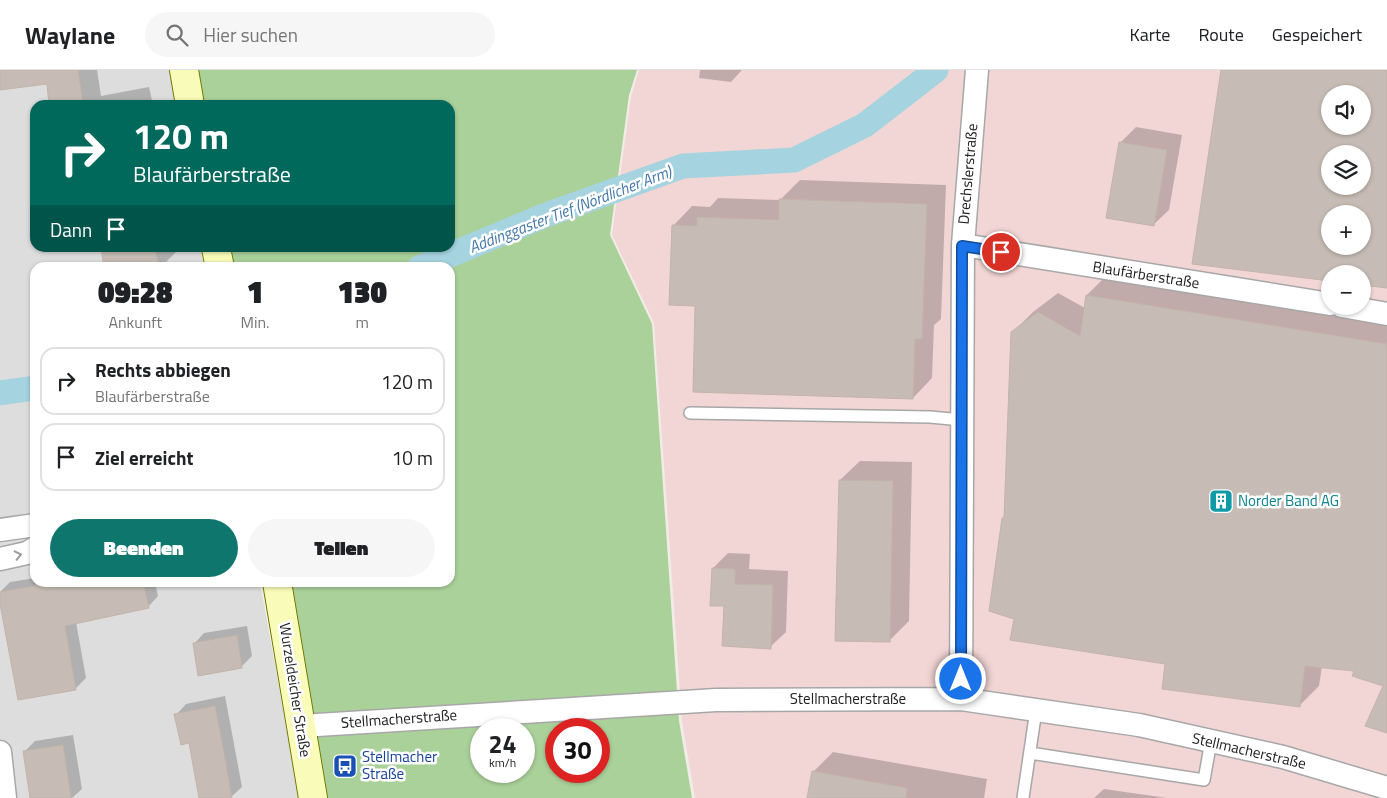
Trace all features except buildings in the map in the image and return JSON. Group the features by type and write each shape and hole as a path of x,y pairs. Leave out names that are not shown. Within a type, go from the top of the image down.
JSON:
{"main road":[{"path":"184,70 189,100"},
{"name":"Wurzeldeicher Straße","path":"278,587 313,798"}],"street":[{"name":"Drechslerstraße","path":"960,699 962,246 977,70"},
{"name":"Blaufärberstraße","path":"962,246 1321,303"},
{"path":"1371,311 1387,314"},
{"path":"0,530 30,526"},
{"path":"0,559 30,551"},
{"name":"Stellmacherstraße","path":"301,726 716,700 960,699 1139,726 1211,741 1283,757 1387,788"},
{"path":"0,752 5,798"}],"lane":[{"path":"690,413 930,417 962,420"},
{"path":"1023,798 1036,710"},
{"path":"1030,753 1204,780 1211,741"}],"shaded area":[{"path":"0,70 169,70 174,100 30,100 30,252 201,252 203,262 30,262 30,587 261,587 299,798 0,798"},
{"path":"639,70 1387,70 1387,798 695,798 682,721 654,323 612,235 631,97"}],"green space":[{"path":"196,70 637,70 629,95 610,235 652,324 679,721 692,798 328,798 292,587 455,587 455,262 228,262 227,252 455,252 455,100 201,100"}],"waterway":[{"name":"Addinggaster Tief (Nördlicher Arm)","path":"433,262 546,215 683,166 794,160 865,125 936,70"},
{"name":"Addinggaster Tief (Nördlicher Arm)","path":"0,393 30,389"}],"place":[{"name":"Norder Band AG","path":"1221,501"},
{"name":"Stellmacher Straße","path":"345,766"}],"route":[{"path":"961,679 962,246 1001,252"}]}
